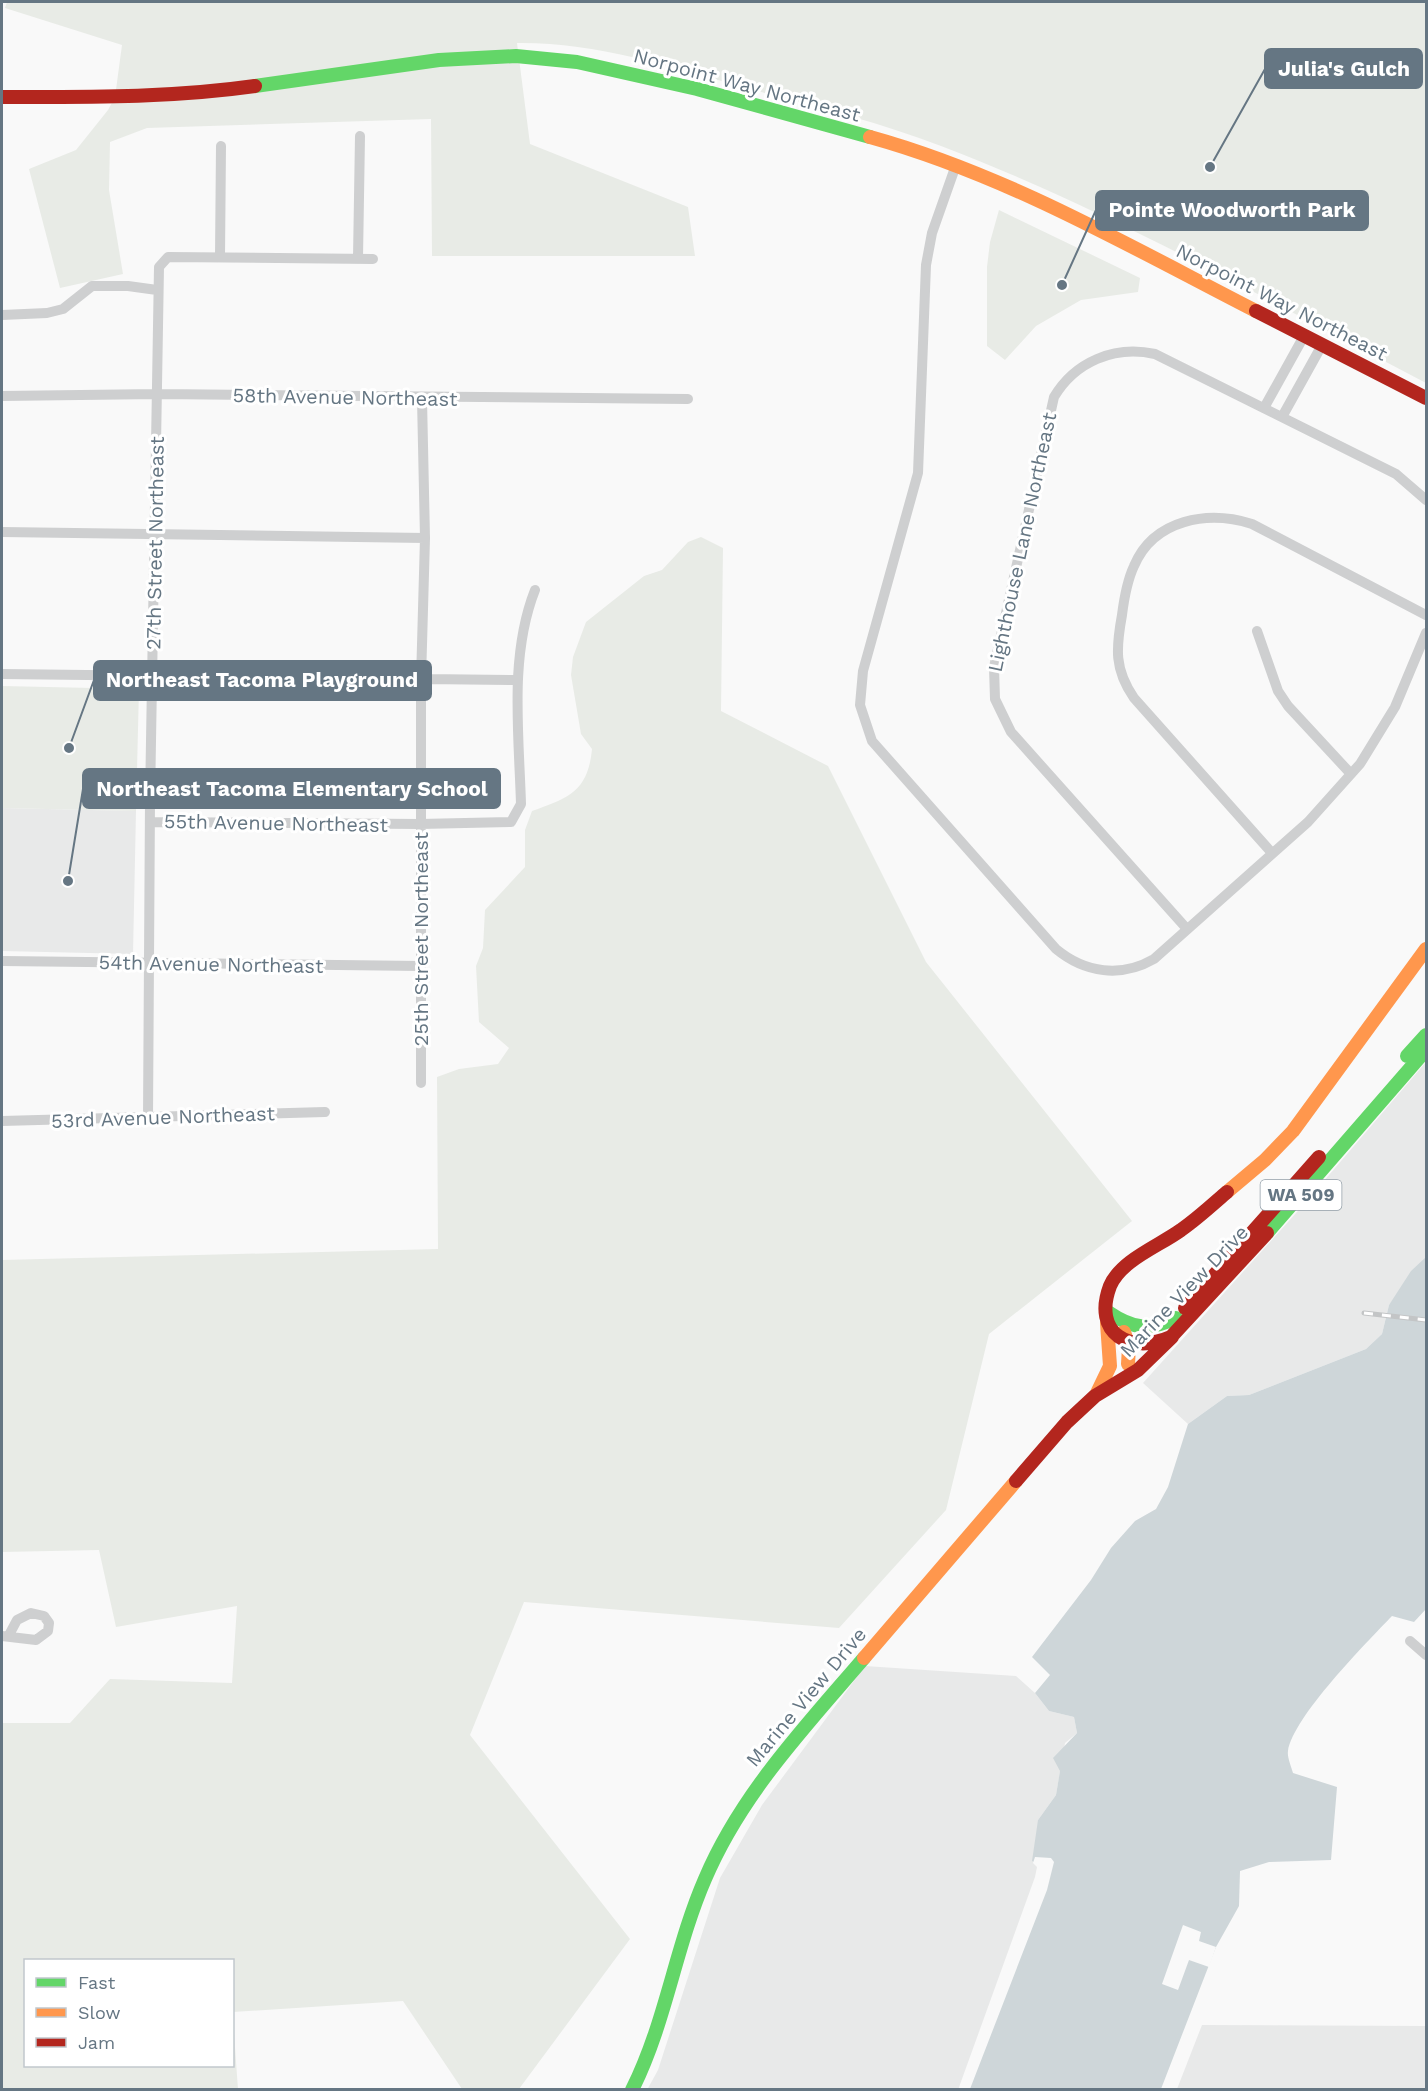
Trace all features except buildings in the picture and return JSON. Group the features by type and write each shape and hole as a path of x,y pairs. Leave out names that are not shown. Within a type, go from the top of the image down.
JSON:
{"main road":[{"name":"Norpoint Way Northeast","path":"2,97 115,97 206,93 439,60 516,56 577,62 697,89 880,140 956,165 1097,229 1426,398"},
{"path":"1101,1393 1112,1365 1113,1354 1108,1289 1119,1271 1183,1229 1265,1160 1293,1131 1426,949"},
{"name":"Marine View Drive","path":"632,2090 659,2028 697,1899 724,1837 740,1809 775,1762 1067,1422 1101,1393 1128,1364 1156,1342 1426,1035"},
{"name":"Marine View Drive","path":"1101,1393 1138,1370 1218,1289 1426,1050"},
{"path":"1111,1318 1134,1327 1150,1330 1176,1318"},
{"path":"1111,1318 1128,1341 1128,1364"},
{"path":"1128,1341 1156,1342 1172,1337"}],"street":[{"path":"358,258 360,136"},
{"path":"221,146 220,257 374,259"},
{"path":"956,165 932,233 926,265 918,472 863,671 860,695 862,718 879,748 1056,949 1074,962 1097,970 1132,969 1154,958 1271,852 1308,822 1351,774 1395,707 1426,633"},
{"name":"27th Street Northeast","path":"148,1117 150,822 158,394 157,290 159,267 164,259 220,257"},
{"path":"2,315 47,313 63,309 92,286 157,290"},
{"path":"1264,408 1304,336"},
{"path":"1282,417 1322,345"},
{"name":"Lighthouse Lane Northeast","path":"1187,929 1011,732 995,699 994,667 1050,407 1059,388 1070,375 1085,364 1108,354 1145,352 1165,357 1396,474 1426,500"},
{"name":"58th Avenue Northeast","path":"2,396 158,394 422,399 688,399"},
{"name":"25th Street Northeast","path":"421,1083 420,824 425,538 422,399"},
{"path":"1271,852 1134,698 1118,670 1118,636 1124,602 1133,567 1140,554 1160,534 1183,522 1206,517 1234,518 1252,524 1426,615"},
{"path":"2,532 425,538"},
{"path":"2,674 518,680 527,611 535,590"},
{"path":"1257,631 1278,691 1351,774"},
{"name":"55th Avenue Northeast","path":"150,822 420,824 511,822 520,804 518,680"},
{"name":"54th Avenue Northeast","path":"2,961 421,966"},
{"name":"53rd Avenue Northeast","path":"2,1121 325,1112"},
{"path":"1410,1641 1426,1655"}],"shaded area":[{"path":"7,2 1426,2 1426,383 1126,227 1004,171 941,146 867,121 659,64 603,51 546,44 517,43 530,144 688,207 695,256 432,256 431,119 147,128 110,142 109,190 123,274 60,288 29,169 76,150 108,110 115,97 122,45 5,8"},
{"path":"999,210 1140,278 1138,292 1081,300 1036,326 1005,360 987,346 987,267 990,242"},
{"path":"701,537 723,548 721,711 828,766 926,962 1132,1221 989,1334 946,1510 839,1628 524,1602 470,1735 630,1939 519,2089 462,2089 403,2001 234,2012 234,1959 24,1959 24,2067 234,2067 234,2034 238,2089 2,2089 2,1723 70,1723 110,1679 232,1683 237,1606 116,1627 99,1550 2,1552 2,1260 438,1249 437,1077 459,1069 498,1064 509,1048 479,1022 476,966 483,948 485,910 525,867 525,830 532,811 556,802 574,791 581,784 590,763 592,749 581,734 571,675 573,657 586,622 644,576 662,570 688,542"},
{"path":"2,686 139,689 136,811 2,808"},
{"path":"2,808 136,811 133,954 2,951"},
{"path":"1426,1062 1426,1257 1389,1305 1382,1334 1366,1349 1249,1395 1227,1396 1188,1424 1143,1383 1305,1203"},
{"path":"1426,1257 1426,1609 1414,1622 1392,1616 1332,1680 1303,1719 1288,1751 1293,1773 1337,1787 1331,1860 1269,1862 1240,1871 1239,1906 1216,1947 1161,2089 961,2090 1040,1865 1032,1861 1038,1820 1056,1795 1060,1771 1053,1758 1077,1733 1074,1717 1049,1711 1035,1693 1050,1675 1032,1657 1091,1580 1111,1548 1135,1521 1156,1509 1168,1487 1188,1424 1227,1396 1249,1395 1366,1349 1382,1334 1389,1305 1411,1271"},
{"path":"865,1666 1016,1676 1035,1693 1049,1711 1074,1717 1077,1733 1065,1743 1056,1795 1038,1820 1040,1865 961,2089 647,2090 658,2070 720,1878 762,1805"},
{"path":"1202,2025 1426,2026 1426,2089 1177,2089"}],"pier":[{"path":"1035,1857 1051,1858 1054,1862 1047,1890 970,2089 958,2090 1035,1877 1037,1867 1033,1863"},
{"path":"1183,1925 1201,1932 1199,1941 1216,1947 1209,1967 1189,1960 1178,1990 1162,1984"}],"railway":[{"path":"1364,1313 1426,1320"}],"traffic: fast":[{"path":"255,86 439,60 516,56 577,62 697,89 870,137"},
{"path":"1407,1056 1426,1035"},
{"path":"1267,1233 1426,1050"},
{"path":"1108,1312 1125,1322 1141,1326 1158,1325 1176,1318"},
{"path":"632,2090 654,2038 695,1905 720,1848 737,1818 776,1763 864,1658"}],"traffic: slow":[{"path":"870,137 971,171 1068,214 1256,311"},
{"path":"1227,1192 1265,1160 1293,1131 1426,949"},
{"path":"1097,1393 1110,1366 1107,1323"},
{"path":"1124,1332 1129,1347 1128,1364"},
{"path":"864,1658 1016,1481"}],"traffic: jam":[{"path":"2,97 160,95 255,86"},
{"path":"1256,311 1426,398"},
{"path":"1185,1308 1319,1157"},
{"path":"1227,1192 1187,1226 1131,1261 1115,1277 1106,1303 1106,1317 1118,1336 1142,1343 1156,1342 1171,1337 1267,1233"},
{"path":"1016,1481 1067,1422 1095,1396 1138,1370 1172,1337"}],"place":[{"name":"Julia's Gulch","path":"1210,167"},
{"name":"Pointe Woodworth Park","path":"1062,285"},
{"name":"Northeast Tacoma Playground","path":"69,748"},
{"name":"Northeast Tacoma Elementary School","path":"68,881"}]}
